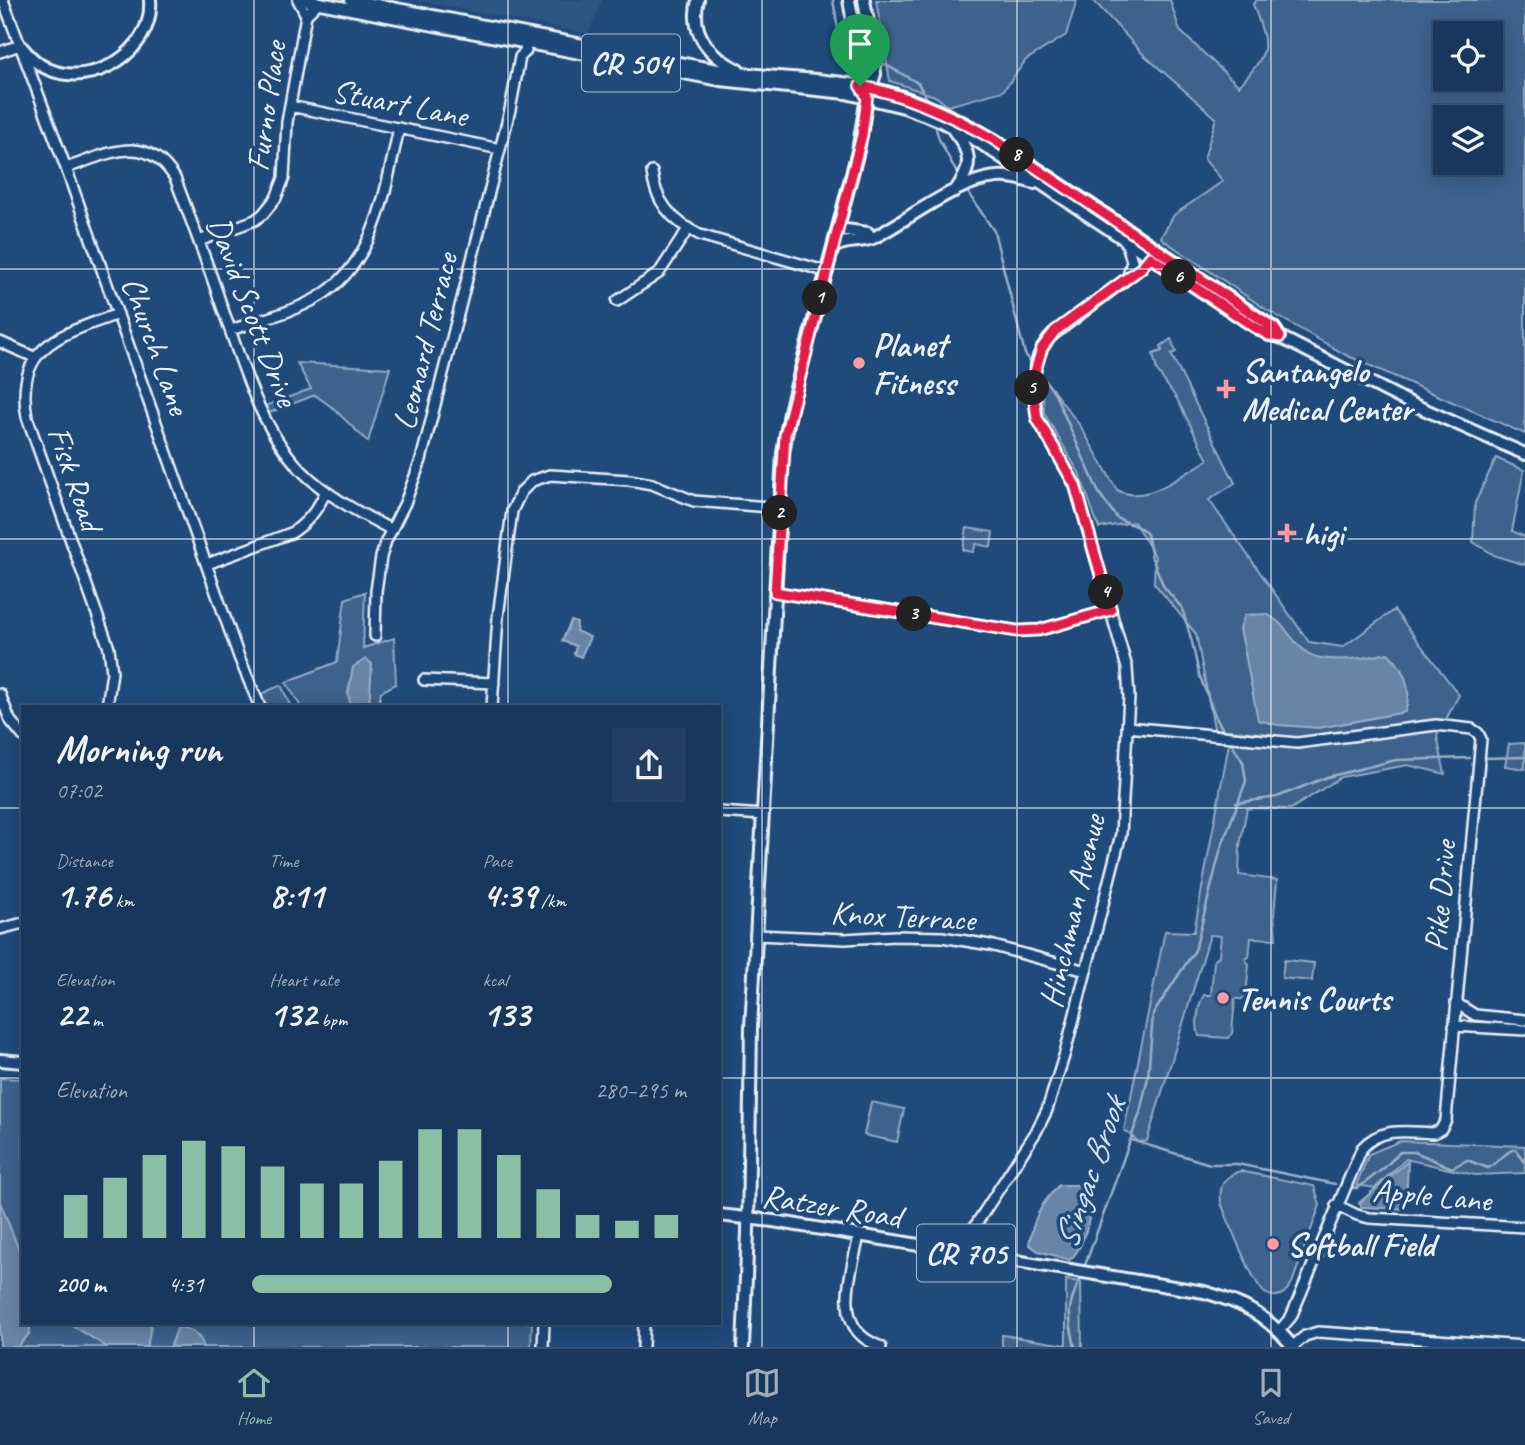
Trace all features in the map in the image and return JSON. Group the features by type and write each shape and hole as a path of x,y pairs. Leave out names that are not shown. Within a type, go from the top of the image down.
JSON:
{"main road":[{"path":"20,45 39,65 58,73 83,74 101,70 122,58 140,39 149,18 150,0"},
{"name":"CR 504","path":"304,0 720,80 831,90 866,90 934,115 993,139 1253,326 1410,403 1525,454"},
{"name":"CR 504","path":"351,0 747,75 819,80 923,103 950,126 984,145 1126,241 1151,252"},
{"path":"698,0 697,28 709,52 747,75"},
{"path":"743,1347 748,1218 749,1070 785,435 862,135 866,90 849,0"},
{"path":"863,0 875,68 866,90"},
{"path":"950,126 961,139 968,155 968,170 955,191"},
{"path":"834,247 846,240 868,239 955,191 978,182 1011,177 1045,186"},
{"path":"838,229 865,233 885,230"},
{"path":"0,1060 21,1062"},
{"name":"Ratzer Road","path":"721,1214 1204,1292 1251,1309 1279,1331 1293,1347"}],"street":[{"name":"Church Lane","path":"3,0 66,167 239,657 259,705"},
{"name":"Furno Place","path":"298,0 306,15"},
{"name":"Furno Place","path":"199,241 255,220 276,198 286,166 290,106 306,15 318,3"},
{"name":"Leonard Terrace","path":"375,636 378,574 386,541 405,503 421,460 500,149 520,57 517,49 524,43"},
{"path":"0,52 20,45"},
{"name":"Stuart Lane","path":"290,106 500,149"},
{"path":"230,330 311,301 330,289 348,271 367,243 377,219 399,128"},
{"name":"David Scott Drive","path":"66,167 122,150 137,149 155,155 170,169 199,241 250,387 268,424 290,457 326,491 391,530"},
{"path":"652,172 653,186 665,208 688,229 700,235 828,272"},
{"path":"617,301 659,273 688,229"},
{"path":"1126,241 1132,261 1128,277"},
{"name":"Hinchman Avenue","path":"958,1252 1027,1147 1046,1110 1065,1053 1119,846 1129,697 1127,668 1075,485 1037,418 1032,394 1035,366 1042,348 1055,331 1141,268 1151,252"},
{"name":"Fisk Road","path":"107,705 112,672 109,648 24,402 26,380 36,358 46,345 65,332 118,314"},
{"path":"0,342 36,358"},
{"path":"492,705 499,599 512,511 521,492 532,481 550,475 629,480 652,484 694,501 780,508"},
{"path":"207,564 291,533 315,512 326,491"},
{"path":"775,592 1017,631 1039,630 1111,610"},
{"path":"424,680 494,683"},
{"path":"0,694 10,720 21,734"},
{"name":"Pike Drive","path":"1127,727 1297,743 1436,725 1468,728 1478,733 1480,739 1444,1125 1434,1133 1392,1131 1368,1141 1356,1156 1291,1317 1279,1331"},
{"path":"721,812 763,814"},
{"path":"0,929 21,924"},
{"name":"Knox Terrace","path":"756,935 845,939 942,937 990,945 1086,971"},
{"path":"1456,1003 1475,1015 1525,1020"},
{"path":"1504,1017 1504,1028"},
{"path":"1454,1026 1525,1030"},
{"name":"Apple Lane","path":"1336,1205 1369,1218 1525,1227"},
{"path":"859,1235 848,1296 849,1314 862,1336 881,1347"},
{"path":"543,1347 544,1325"},
{"path":"643,1347 644,1325"},
{"path":"1293,1347 1305,1336 1318,1332 1525,1346"}],"shaded area":[{"path":"415,0 602,0 588,34"},
{"path":"876,0 1077,0 1066,35 1026,60 1003,91 948,106 935,96 890,81"},
{"path":"1093,0 1170,0 1180,31 1239,86 1257,64 1264,48 1262,31 1253,4 1257,0 1525,0 1525,434 1346,355 1267,310 1162,239 1174,215 1223,181 1204,159 1216,118 1144,55"},
{"path":"1171,339 1176,352 1171,354 1235,483 1209,500 1309,642 1343,647 1394,610 1459,695 1437,736 1445,774 1408,765 1341,777 1291,809 1247,808 1240,845 1239,875 1277,880 1274,915 1276,939 1251,938 1249,957 1245,959 1249,964 1246,996 1235,999 1232,1033 1228,1038 1199,1036 1198,1031 1200,1004 1204,995 1211,995 1214,961 1219,956 1221,936 1210,935 1147,1141 1139,1142 1124,1130 1165,931 1194,932 1229,743 1214,728 1196,634 1154,583 1155,556 1134,522 1099,528 1079,473 1044,413 1042,376 1081,427 1117,490 1128,494 1152,491 1208,460 1177,399 1157,371 1153,354 1162,351 1161,346"},
{"path":"297,363 390,368 368,442 333,408 315,395 266,414 262,407 311,389"},
{"path":"1496,458 1524,470 1512,531 1525,537 1525,565 1496,556 1473,542 1475,503"},
{"path":"967,528 993,532 991,547 976,544 973,552 963,550"},
{"path":"365,592 363,648 394,638 396,684 381,692 378,705 300,705 286,682 337,662 345,599"},
{"path":"1267,614 1280,623 1306,652 1314,656 1346,659 1388,653 1406,680 1408,696 1405,712 1319,728 1278,725 1258,720 1240,628 1245,615"},
{"path":"571,621 577,623 576,631 590,637 581,657 574,654 576,646 562,641"},
{"path":"366,659 372,664 369,705 351,705 348,694 353,667"},
{"path":"281,685 290,705 263,705 259,695"},
{"path":"1525,743 1525,769 1505,766 1509,744"},
{"path":"1284,960 1314,963 1312,981 1282,978"},
{"path":"0,1078 21,1079 21,1325 532,1325 531,1347 0,1347"},
{"path":"871,1102 904,1109 897,1142 864,1135"},
{"path":"1400,1141 1525,1146 1525,1173 1475,1175 1406,1159 1375,1188 1356,1185 1369,1154"},
{"path":"1408,1161 1406,1209 1362,1207 1359,1203"},
{"name":"Softball Field","path":"1240,1171 1314,1186 1320,1205 1292,1283 1284,1293 1277,1296 1269,1295 1260,1288 1221,1203 1223,1183"},
{"path":"1059,1185 1089,1185 1091,1193 1085,1235 1070,1260 1038,1251 1029,1244 1039,1212"},
{"path":"0,1202 21,1255 21,1325 31,1325 29,1334 18,1347 0,1347"},
{"path":"1066,1280 1081,1282 1082,1347 1002,1347 1002,1335 1066,1345"},
{"path":"71,1325 151,1326 147,1347 107,1347"},
{"path":"178,1327 194,1333 204,1347 170,1347"}],"waterway":[{"path":"833,0 839,35 846,44"},
{"path":"879,61 918,83 929,102"},
{"path":"934,122 939,139 959,177"},
{"path":"969,194 994,231 1025,354 1033,365"},
{"path":"1037,370 1054,392 1099,493 1117,518 1147,534 1152,558 1164,587 1182,608 1199,674 1216,718 1224,731"},
{"name":"Singac Brook","path":"1084,1268 1140,1113 1148,1077 1153,1014 1195,950 1221,848 1246,781 1243,762 1231,743"},
{"path":"1485,758 1525,757"},
{"path":"1236,803 1277,797 1327,777 1396,760 1470,758"},
{"path":"1131,1140 1210,1164 1237,1164 1335,1184"},
{"path":"1353,1188 1358,1188 1400,1152 1415,1152 1452,1168 1467,1160 1488,1168 1515,1149 1525,1162"},
{"name":"Singac Brook","path":"1075,1347 1070,1310 1082,1274"}],"place":[{"name":"Planet Fitness","path":"859,363"},
{"name":"Santangelo Medical Center","path":"1226,389"},
{"name":"higi","path":"1287,533"},
{"name":"Tennis Courts","path":"1223,998"},
{"name":"Softball Field","path":"1273,1244"}],"route":[{"path":"860,86 923,103 993,139 1274,328 1280,337 1269,335 1253,326 1150,257 1141,268 1055,331 1042,348 1032,382 1034,407 1041,429 1075,485 1111,610 1039,630 1017,631 775,592 785,435 862,135 867,97 860,86"}]}
